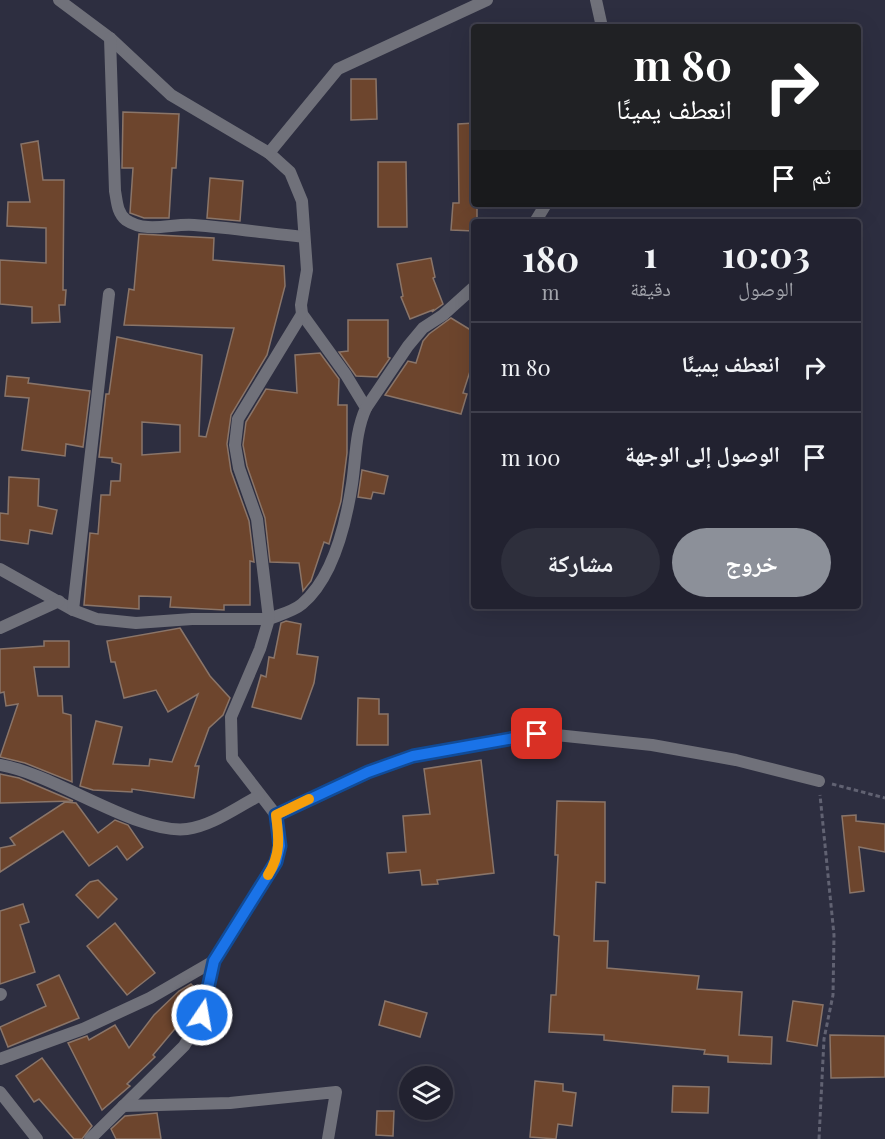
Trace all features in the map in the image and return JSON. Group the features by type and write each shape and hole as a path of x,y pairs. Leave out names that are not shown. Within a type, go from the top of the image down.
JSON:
{"street":[{"path":"59,0 110,38 171,95 269,153 290,172 302,201 307,270 301,305 302,314 346,375 366,408"},
{"path":"269,153 338,69 487,0"},
{"path":"596,0 601,24"},
{"path":"110,38 116,190 119,213 128,221 151,227 165,228 191,224 304,237"},
{"path":"0,569 73,610 97,619 136,623 192,619 269,619 301,606 323,582 334,557 352,486 359,423 366,408 423,328 443,315 471,291"},
{"path":"73,610 109,294"},
{"path":"90,1139 184,1046 202,1015 214,961 276,862 280,846 276,815 259,796 232,758 231,717 260,649 269,619 257,519 237,456 238,419 302,314"},
{"path":"0,628 59,601"},
{"path":"276,815 368,772 413,756 537,734 652,745 736,760 819,781"},
{"path":"0,765 47,780 113,810 146,821 186,829 204,825 259,796"},
{"path":"0,1059 83,1029 150,998 214,961"},
{"path":"0,1092 38,1139"},
{"path":"123,1106 230,1103 336,1092 328,1139"}],"path":[{"path":"819,1139 824,1039 833,995 834,935 819,781 885,798"}],"building":[{"path":"351,79 376,79 377,119 351,120"},
{"path":"123,112 179,114 176,168 172,168 169,218 144,218 130,213 133,168 122,168"},
{"path":"471,123 471,207 477,207 477,219 471,219 471,231 451,230 453,203 459,203 458,124"},
{"path":"38,141 43,180 64,180 63,290 66,290 65,305 59,305 60,322 32,323 32,307 0,304 0,260 46,263 46,228 7,226 8,202 30,202 21,144"},
{"path":"378,162 406,162 407,227 378,227"},
{"path":"210,178 243,181 240,221 207,218"},
{"path":"139,234 214,238 213,260 284,266 285,286 267,355 231,415 227,444 231,471 249,521 254,562 250,561 250,605 224,605 224,610 170,607 171,597 139,596 139,609 84,605 90,533 98,534 101,495 110,495 111,481 120,481 121,464 112,462 112,458 99,457 106,394 109,394 117,337 202,355 199,436 206,437 234,328 124,325 129,289 134,290","holes":["142,422 180,425 180,452 142,455"]},
{"path":"431,258 435,277 433,278 443,304 432,312 433,310 410,319 401,297 403,296 397,264"},
{"path":"451,318 471,330 471,368 463,393 467,394 461,414 385,395 408,361 416,363 423,341"},
{"path":"348,320 388,320 388,357 390,358 377,377 356,376 339,352 348,351"},
{"path":"320,353 339,379 338,405 347,405 347,453 341,501 329,544 324,542 311,581 303,591 299,563 270,562 265,518 247,466 243,445 246,422 266,389 297,393 295,355"},
{"path":"7,376 29,378 28,383 90,391 83,447 66,444 65,456 22,450 29,398 5,396"},
{"path":"362,470 388,476 384,494 373,492 371,499 358,497"},
{"path":"9,477 39,479 38,506 57,510 52,534 30,530 28,544 0,540 0,513 8,514"},
{"path":"286,621 301,624 297,654 318,657 314,683 301,719 252,707 261,675 266,677 269,657 274,658 281,623"},
{"path":"180,628 210,676 230,698 223,715 209,728 195,766 199,766 194,798 132,789 132,792 93,790 80,786 96,721 122,727 113,764 149,766 150,759 172,762 198,694 168,712 156,690 124,698 115,662 111,662 107,641"},
{"path":"44,641 69,641 69,667 34,667 38,696 62,696 63,713 71,715 72,782 25,763 0,757 18,704 6,706 4,692 0,693 0,649 44,646"},
{"path":"358,698 379,699 379,714 388,714 388,745 357,745"},
{"path":"481,760 494,873 437,880 438,884 422,885 420,870 389,873 387,853 406,852 403,816 430,814 424,769"},
{"path":"0,774 19,778 73,801 0,803"},
{"path":"557,801 605,802 605,883 596,882 594,941 608,941 607,968 699,976 697,989 742,992 739,1035 772,1037 771,1064 728,1062 728,1056 704,1054 705,1050 604,1040 604,1035 549,1032 551,995 556,995 559,936 554,935 558,855 555,855"},
{"path":"65,802 76,803 98,833 115,820 128,825 143,847 127,860 117,846 89,866 63,831 0,872 0,848 15,845 10,838"},
{"path":"856,815 856,821 885,824 885,852 859,847 864,891 850,893 842,816"},
{"path":"98,880 117,899 98,918 76,895 90,882"},
{"path":"23,904 29,922 20,925 35,972 0,984 0,911"},
{"path":"115,923 155,973 127,995 87,946"},
{"path":"59,975 79,1018 8,1047 0,1027 46,1006 37,985"},
{"path":"191,984 199,992 198,999 176,1022 179,1024 153,1055 155,1057 127,1084 130,1086 102,1110 68,1043 87,1036 89,1040 115,1025 129,1048 154,1015 179,991"},
{"path":"385,1001 427,1013 420,1037 379,1025"},
{"path":"793,1001 823,1005 817,1046 787,1041"},
{"path":"830,1035 885,1036 885,1077 831,1078"},
{"path":"42,1058 92,1126 82,1139 74,1139 39,1099 34,1102 16,1076"},
{"path":"535,1081 563,1084 563,1091 576,1093 572,1126 558,1124 556,1139 530,1137"},
{"path":"673,1086 709,1087 708,1113 672,1112"},
{"path":"377,1111 394,1111 393,1136 376,1135"},
{"path":"157,1113 161,1139 116,1139 111,1129 125,1116"}],"slow traffic":[{"path":"268,875 276,862 280,846 276,815 309,799"}],"route":[{"path":"202,1015 214,961 276,862 280,846 276,815 368,772 413,756 537,734"}]}
